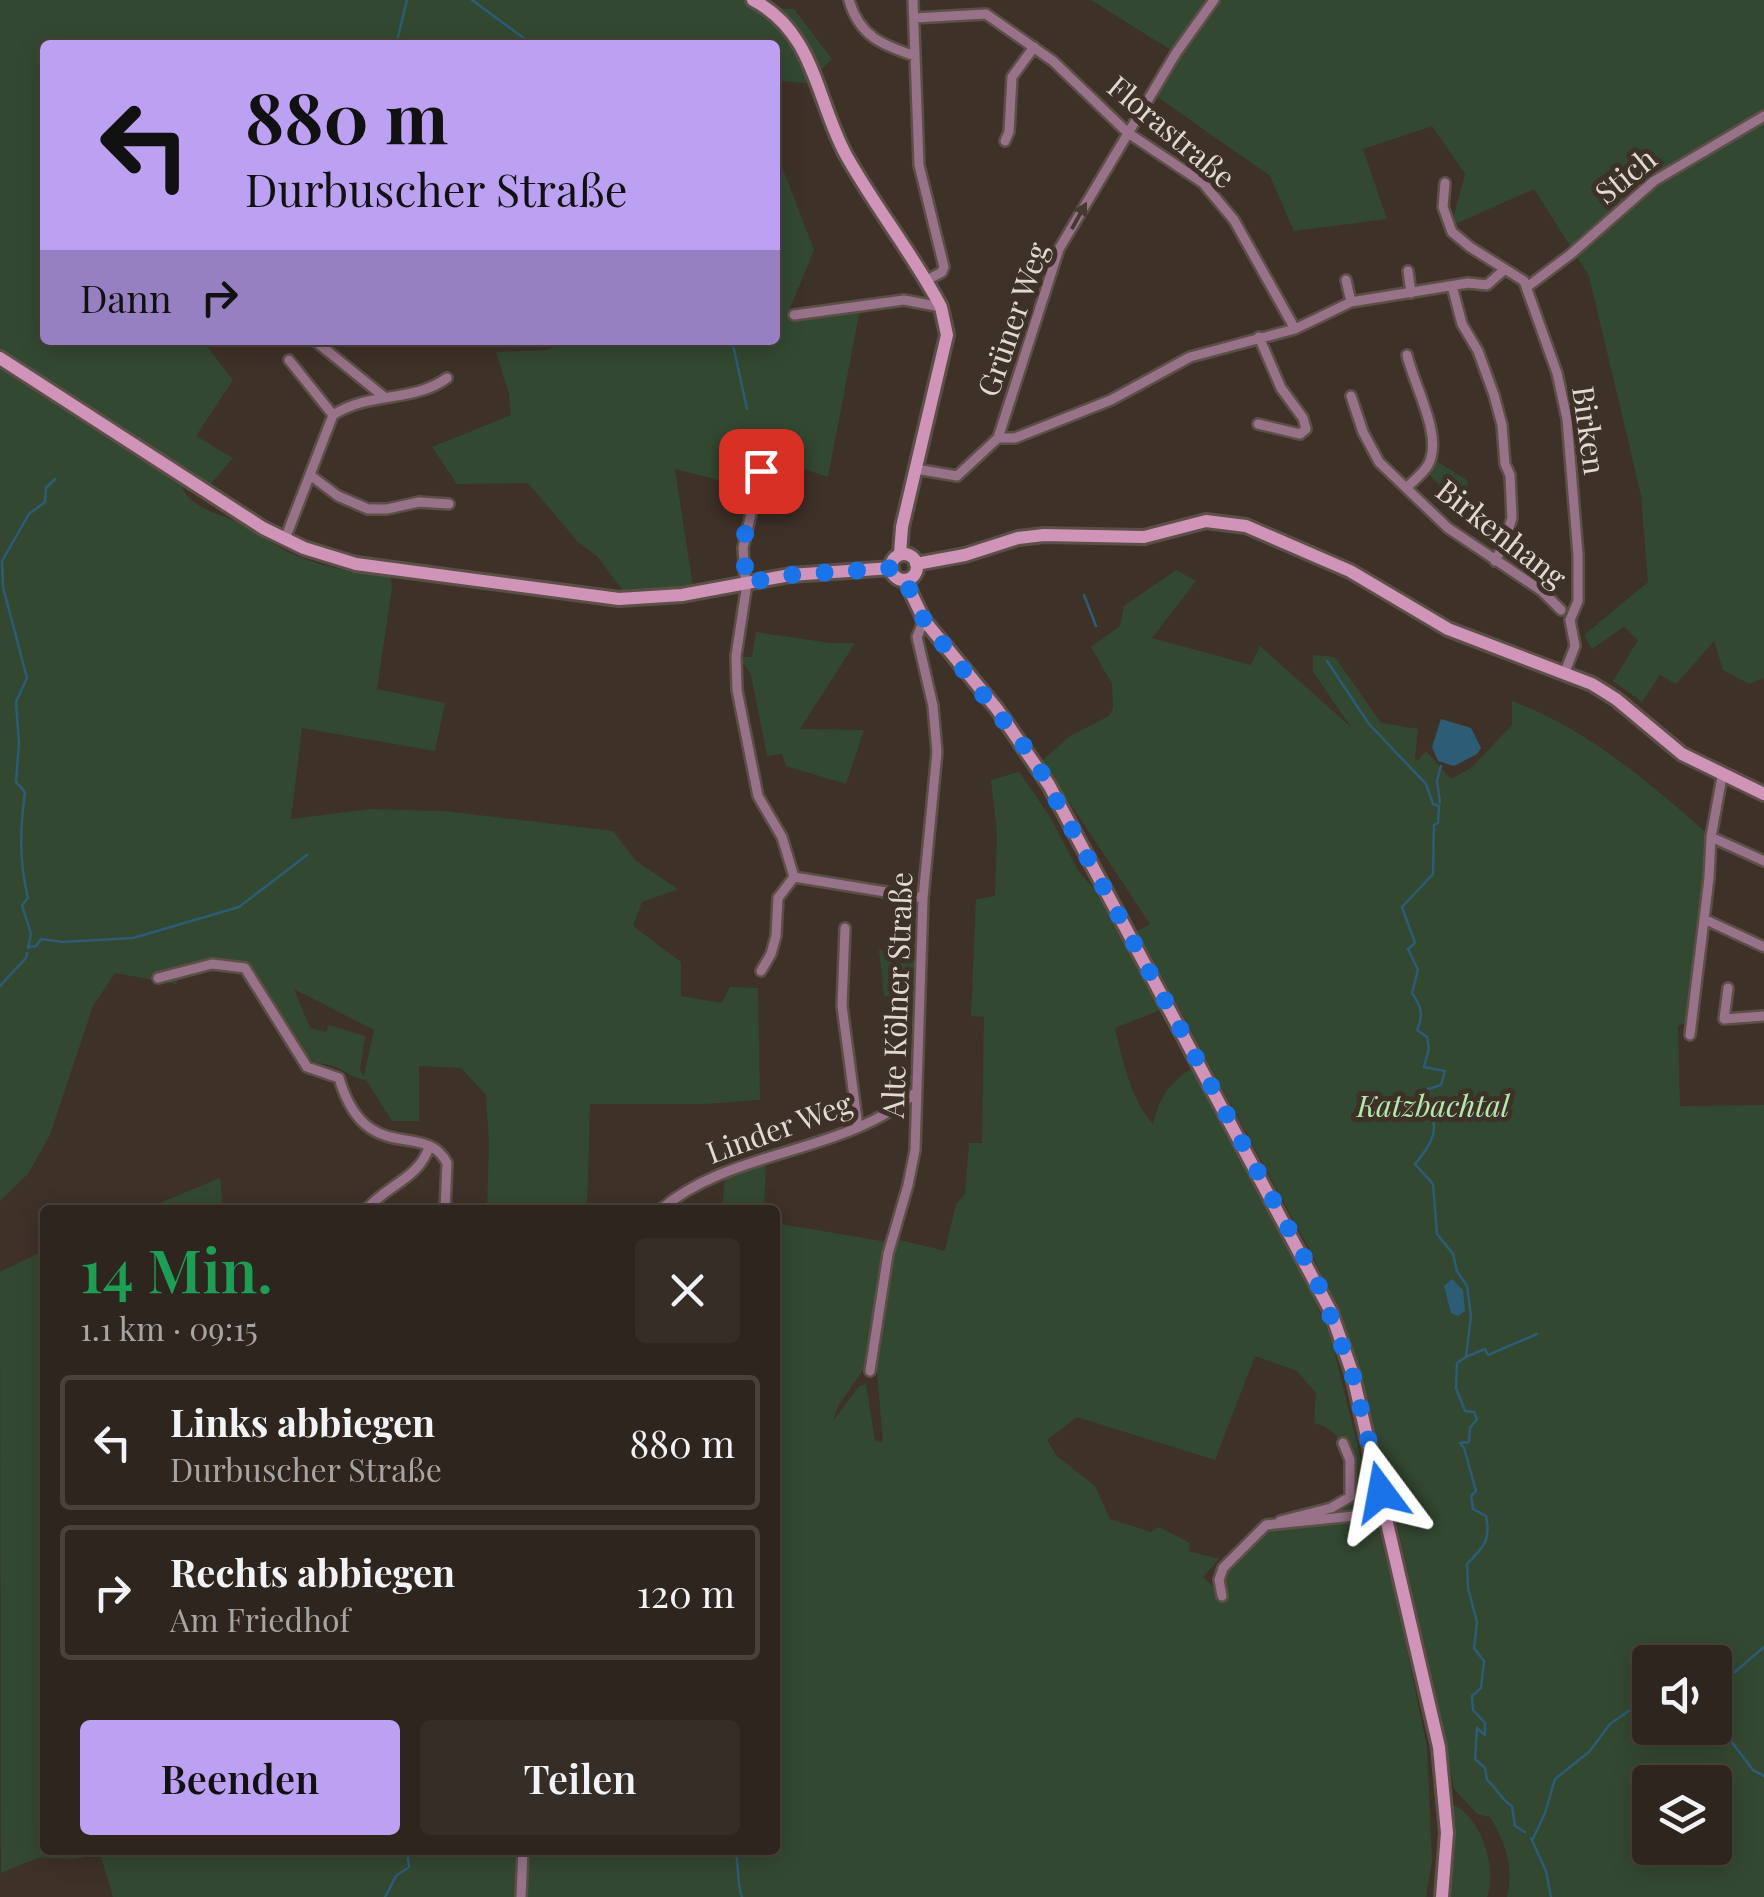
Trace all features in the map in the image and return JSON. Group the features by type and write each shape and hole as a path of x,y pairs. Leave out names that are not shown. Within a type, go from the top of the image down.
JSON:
{"main road":[{"path":"753,0 787,25 803,47 846,154 940,306 947,336 902,527 900,554 892,568 897,578 905,580 914,575 916,564 910,555 900,554"},
{"path":"0,358 284,539 356,564 619,600 656,598 790,575 892,568"},
{"path":"916,564 965,556 1018,538 1144,537 1197,522 1232,522 1350,571 1448,630 1565,672 1616,699 1682,754 1764,794"},
{"path":"905,580 924,620 997,709 1049,785 1317,1281 1352,1372 1429,1698 1442,1767 1446,1832 1442,1897"}],"street":[{"path":"848,0 870,37 915,56"},
{"path":"912,0 918,164 944,267 927,280"},
{"name":"Grüner Weg","path":"916,469 957,476 998,438 1060,249 1176,53 1214,0"},
{"name":"Florastraße","path":"914,18 986,14 1053,61 1128,133 1211,190 1296,329"},
{"path":"1005,141 1012,76 1034,46"},
{"name":"Stich","path":"1527,287 1654,181 1764,116"},
{"path":"1445,183 1444,212 1452,232 1519,276 1527,287"},
{"path":"998,438 1015,438 1111,400 1190,357 1296,329 1351,302 1490,284 1505,269"},
{"path":"1408,270 1411,293"},
{"path":"1346,280 1351,302"},
{"path":"1452,286 1462,324 1478,350 1494,394 1510,475 1512,518 1495,561"},
{"name":"Birken","path":"1527,287 1550,349 1566,419 1578,555 1578,601 1568,615 1576,646 1565,672"},
{"path":"794,315 904,300 940,306"},
{"path":"1258,424 1300,434 1306,429 1303,418 1281,388 1259,337"},
{"path":"320,345 382,396"},
{"path":"1406,488 1427,468 1434,437 1408,355"},
{"path":"289,360 334,415"},
{"path":"284,539 334,415 382,396 414,394 447,378"},
{"name":"Birkenhang","path":"1351,396 1370,448 1406,488 1448,528 1542,591 1568,615"},
{"path":"761,471 745,534 736,690 758,796 782,837 794,877"},
{"path":"310,475 338,496 368,509 419,502 449,504"},
{"name":"Alte Kölner Straße","path":"870,1371 888,1254 912,1168 923,898 937,752 933,706 918,636 924,620"},
{"path":"1690,1035 1711,836 1722,776"},
{"path":"1711,836 1764,861"},
{"path":"794,877 923,898"},
{"path":"760,971 776,936 778,898 794,877"},
{"path":"1704,920 1764,946"},
{"path":"844,928 842,1006 858,1127"},
{"path":"158,978 212,964 246,968 306,1066 339,1078 346,1103 364,1126 379,1136 438,1151 448,1163 445,1205"},
{"path":"1728,988 1724,1019 1764,1016"},
{"name":"Linder Weg","path":"666,1205 722,1174 858,1127 916,1092"},
{"path":"370,1205 380,1194 416,1171 429,1147"},
{"path":"1222,1596 1218,1580 1223,1568 1255,1533 1272,1523 1331,1508 1350,1497 1350,1460 1343,1443"},
{"path":"1272,1523 1301,1524 1385,1510"},
{"path":"521,1897 523,1855"}],"green space":[{"path":"0,0 753,0 768,8 794,9 832,59 809,83 781,81 780,92 780,40 40,40 40,345 206,345 233,380 196,436 233,458 208,487 120,426 0,352"},
{"path":"1091,0 1209,0 1174,52"},
{"path":"1217,0 1764,0 1764,678 1749,684 1723,670 1714,641 1676,684 1660,675 1642,702 1613,681 1638,640 1624,627 1592,649 1584,635 1648,582 1641,495 1589,276 1534,189 1451,226 1465,174 1432,126 1363,149 1387,219 1294,231 1270,176 1156,96"},
{"path":"780,161 814,250 788,313 798,317 860,309 828,477 744,450 734,484 675,469 693,587 627,596 597,556 578,542 528,483 457,484 432,447 511,415 496,352 547,350 558,345 780,345"},
{"path":"0,367 181,484 191,500 208,510 309,561 390,576 392,587 377,689 445,703 435,751 302,728 291,819 370,809 444,811 613,831 636,861 678,889 642,902 633,926 681,962 681,996 722,1003 730,987 758,988 760,1100 590,1104 587,1205 487,1205 486,1095 461,1068 419,1066 419,1121 392,1121 366,1080 307,1058 268,994 245,968 230,965 180,975 176,984 115,973 93,1006 50,1135 28,1174 0,1201","holes":["294,989 374,1030 364,1076 360,1070 365,1036 329,1025 326,1032 310,1028"]},
{"path":"1435,460 1467,480 1469,502 1450,495 1427,472"},
{"name":"Katzbachtal","path":"1176,570 1196,581 1152,638 1251,665 1260,646 1351,727 1313,672 1313,655 1335,657 1381,723 1418,729 1415,758 1418,760 1426,751 1451,779 1471,768 1512,725 1512,701 1592,742 1711,837 1694,1020 1678,1026 1680,1106 1764,1105 1764,1897 1507,1897 1509,1865 1500,1836 1490,1817 1477,1814 1454,1789 1389,1489 1347,1332 1314,1258 1137,931 1150,924 1042,761 1070,736 1109,716 1113,708 1112,684 1091,647 1120,626 1124,606"},
{"path":"756,632 855,643 800,729 864,730 846,784 786,766 782,754 767,756 751,675 739,657 752,657"},
{"path":"1019,772 1049,815 1079,872 1095,890 1160,1010 1115,1028 1138,1103 1153,1124 1166,1092 1192,1068 1311,1292 1331,1338 1400,1616 1427,1747 1432,1861 1426,1897 113,1897 100,1855 780,1855 780,1224 887,1242 870,1360 838,1406 833,1421 859,1386 866,1384 875,1441 883,1442 876,1360 896,1239 945,1251 956,1204 965,1194 969,1143 982,1143 984,1017 971,1016 976,899 995,896 997,832 991,780","holes":["1255,1356 1297,1371 1316,1393 1314,1423 1333,1432 1339,1440 1351,1490 1331,1507 1255,1533 1219,1580 1220,1593 1203,1577 1219,1559 1189,1551 1190,1543 1159,1527 1151,1532 1110,1519 1095,1486 1057,1456 1047,1440 1077,1417 1215,1460"]},
{"path":"916,948 914,997 884,996 879,950"},
{"path":"766,1164 764,1205 722,1205 725,1178"},
{"path":"220,1178 223,1205 155,1205"},
{"path":"40,1252 40,1855 95,1855 38,1858 1,1873 0,1272"},
{"path":"1453,1805 1472,1820 1485,1845 1490,1873 1487,1897 1450,1897"}],"water":[{"path":"1441,719 1471,728 1481,748 1477,754 1454,766 1438,761 1432,747"},
{"path":"1452,1279 1463,1290 1465,1311 1458,1316 1451,1313 1444,1286"}],"waterway":[{"path":"397,40 407,0"},
{"path":"472,0 526,40"},
{"path":"733,345 747,409"},
{"path":"28,948 31,934 22,905 28,898 21,846 25,792 16,782 16,702 27,678 3,587 2,561 29,514 45,502 46,488 55,479"},
{"path":"1084,595 1096,626"},
{"path":"1327,661 1369,724 1426,784 1433,804 1439,806 1438,823 1434,825 1433,874 1402,907 1415,943 1408,949 1418,970 1412,993 1420,1011 1417,1030 1427,1037 1429,1048 1424,1067 1445,1071 1441,1085 1425,1090 1434,1129 1429,1145 1415,1164 1433,1184 1437,1234 1453,1254 1457,1271 1467,1286 1471,1316 1466,1357 1457,1363 1456,1388 1465,1411 1474,1412 1477,1419 1470,1428 1469,1442 1460,1443 1476,1491 1471,1496 1473,1509 1486,1516 1488,1531 1485,1543 1467,1564 1468,1588 1477,1622 1474,1648 1484,1661 1481,1688 1472,1696 1473,1710 1485,1723 1485,1735 1477,1728 1475,1759 1485,1768 1487,1780 1512,1806 1515,1826 1525,1832"},
{"path":"1440,803 1437,781 1441,766"},
{"path":"29,947 36,946 41,939 63,942 133,938 239,907 307,855"},
{"path":"0,986 27,953"},
{"path":"1468,1356 1485,1349 1488,1355 1537,1334"},
{"path":"1732,1674 1764,1647"},
{"path":"1533,1839 1555,1779 1589,1752 1610,1724 1632,1709"},
{"path":"1732,1742 1753,1770 1764,1776"},
{"path":"1531,1838 1546,1871 1551,1897"},
{"path":"385,1897 396,1876 409,1867 408,1855"},
{"path":"736,1855 742,1897"}],"route":[{"path":"761,471 743,548 745,583 790,575 892,568 897,578 905,580 930,629 1034,759 1317,1281 1342,1339 1381,1492"}]}
